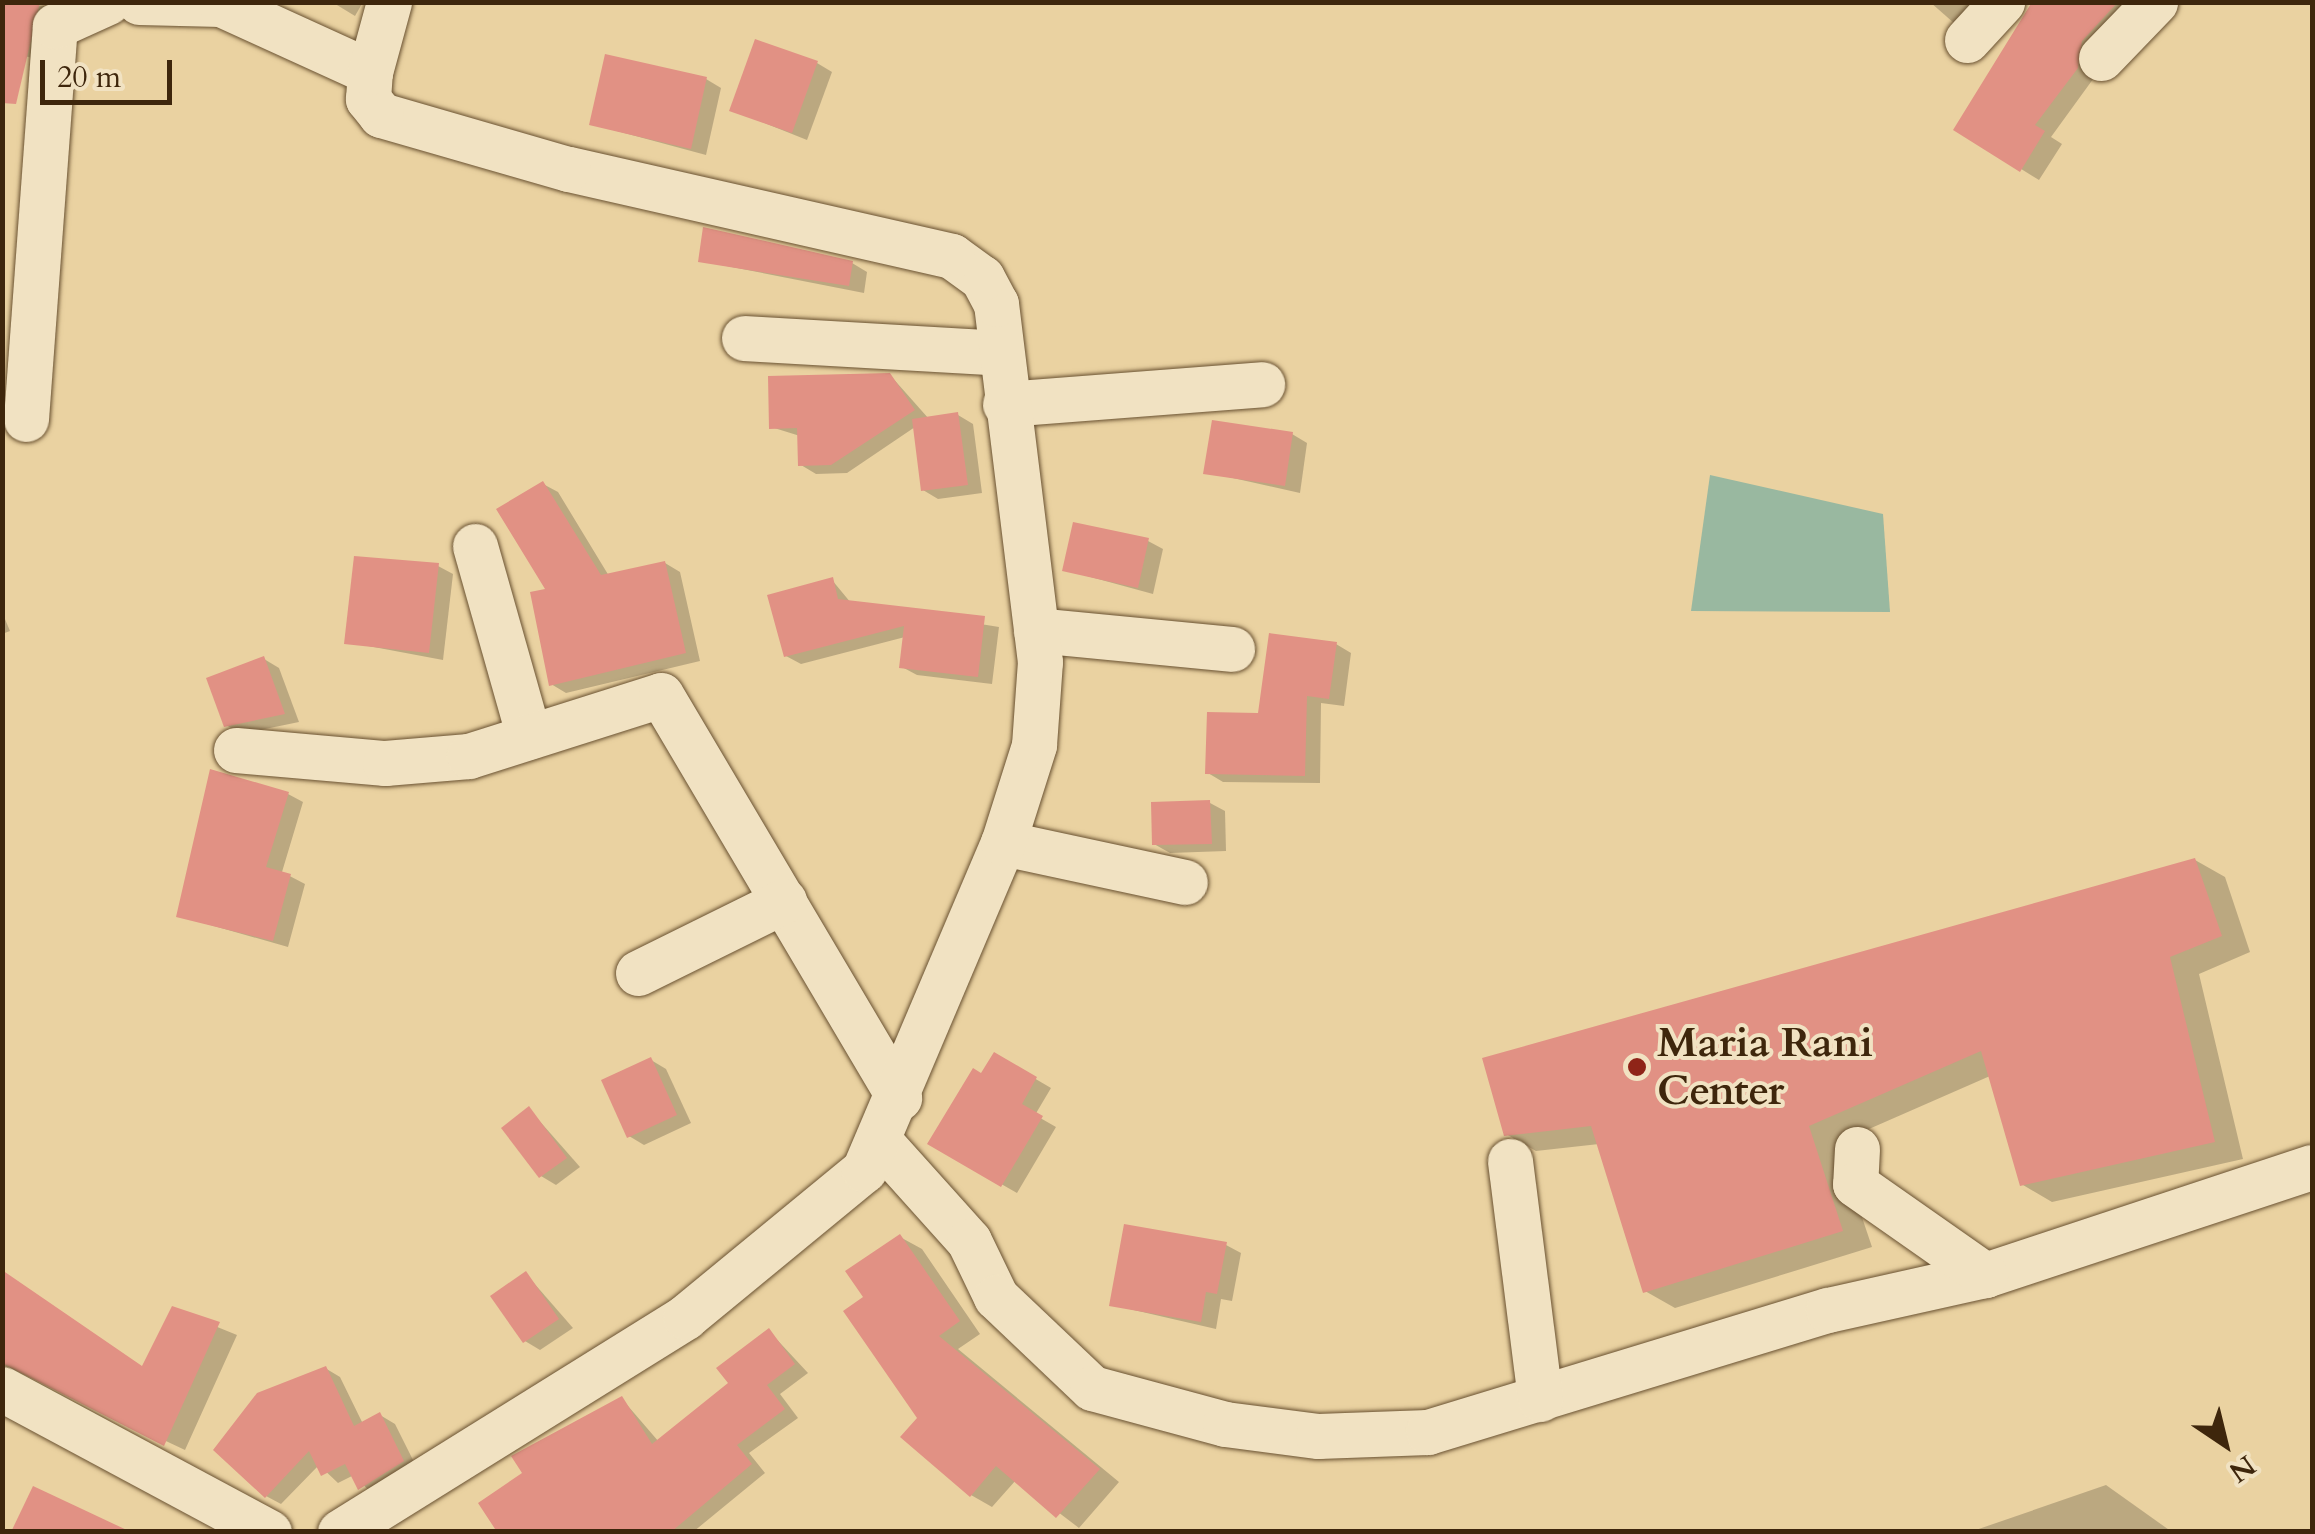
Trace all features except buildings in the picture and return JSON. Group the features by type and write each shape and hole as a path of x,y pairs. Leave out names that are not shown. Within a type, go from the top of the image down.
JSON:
{"street":[{"path":"26,419 56,26 108,2"},
{"path":"138,2 222,4 370,72"},
{"path":"340,1532 686,1316 794,1233 882,1144 1003,843 1034,745 1036,630 990,292 952,256 568,170 381,114 368,99 370,72 388,2"},
{"path":"1967,40 2002,2"},
{"path":"2101,58 2155,2"},
{"path":"744,338 1001,353"},
{"path":"1005,404 1262,384"},
{"path":"476,546 530,737"},
{"path":"1036,630 1232,649"},
{"path":"236,750 385,763 470,756 662,695 899,1098"},
{"path":"1003,843 1184,882"},
{"path":"638,974 784,901"},
{"path":"882,1144 969,1241 996,1297 1092,1388 1225,1424 1318,1436 1428,1432 1828,1310 1985,1275 2312,1166"},
{"path":"1857,1149 1854,1184 1985,1275"},
{"path":"1510,1161 1540,1398"},
{"path":"2,1389 270,1532"}],"shaded area":[{"path":"1710,475 1883,514 1890,612 1691,611"}],"place":[{"name":"Maria Rani Center","path":"1637,1067"}]}
